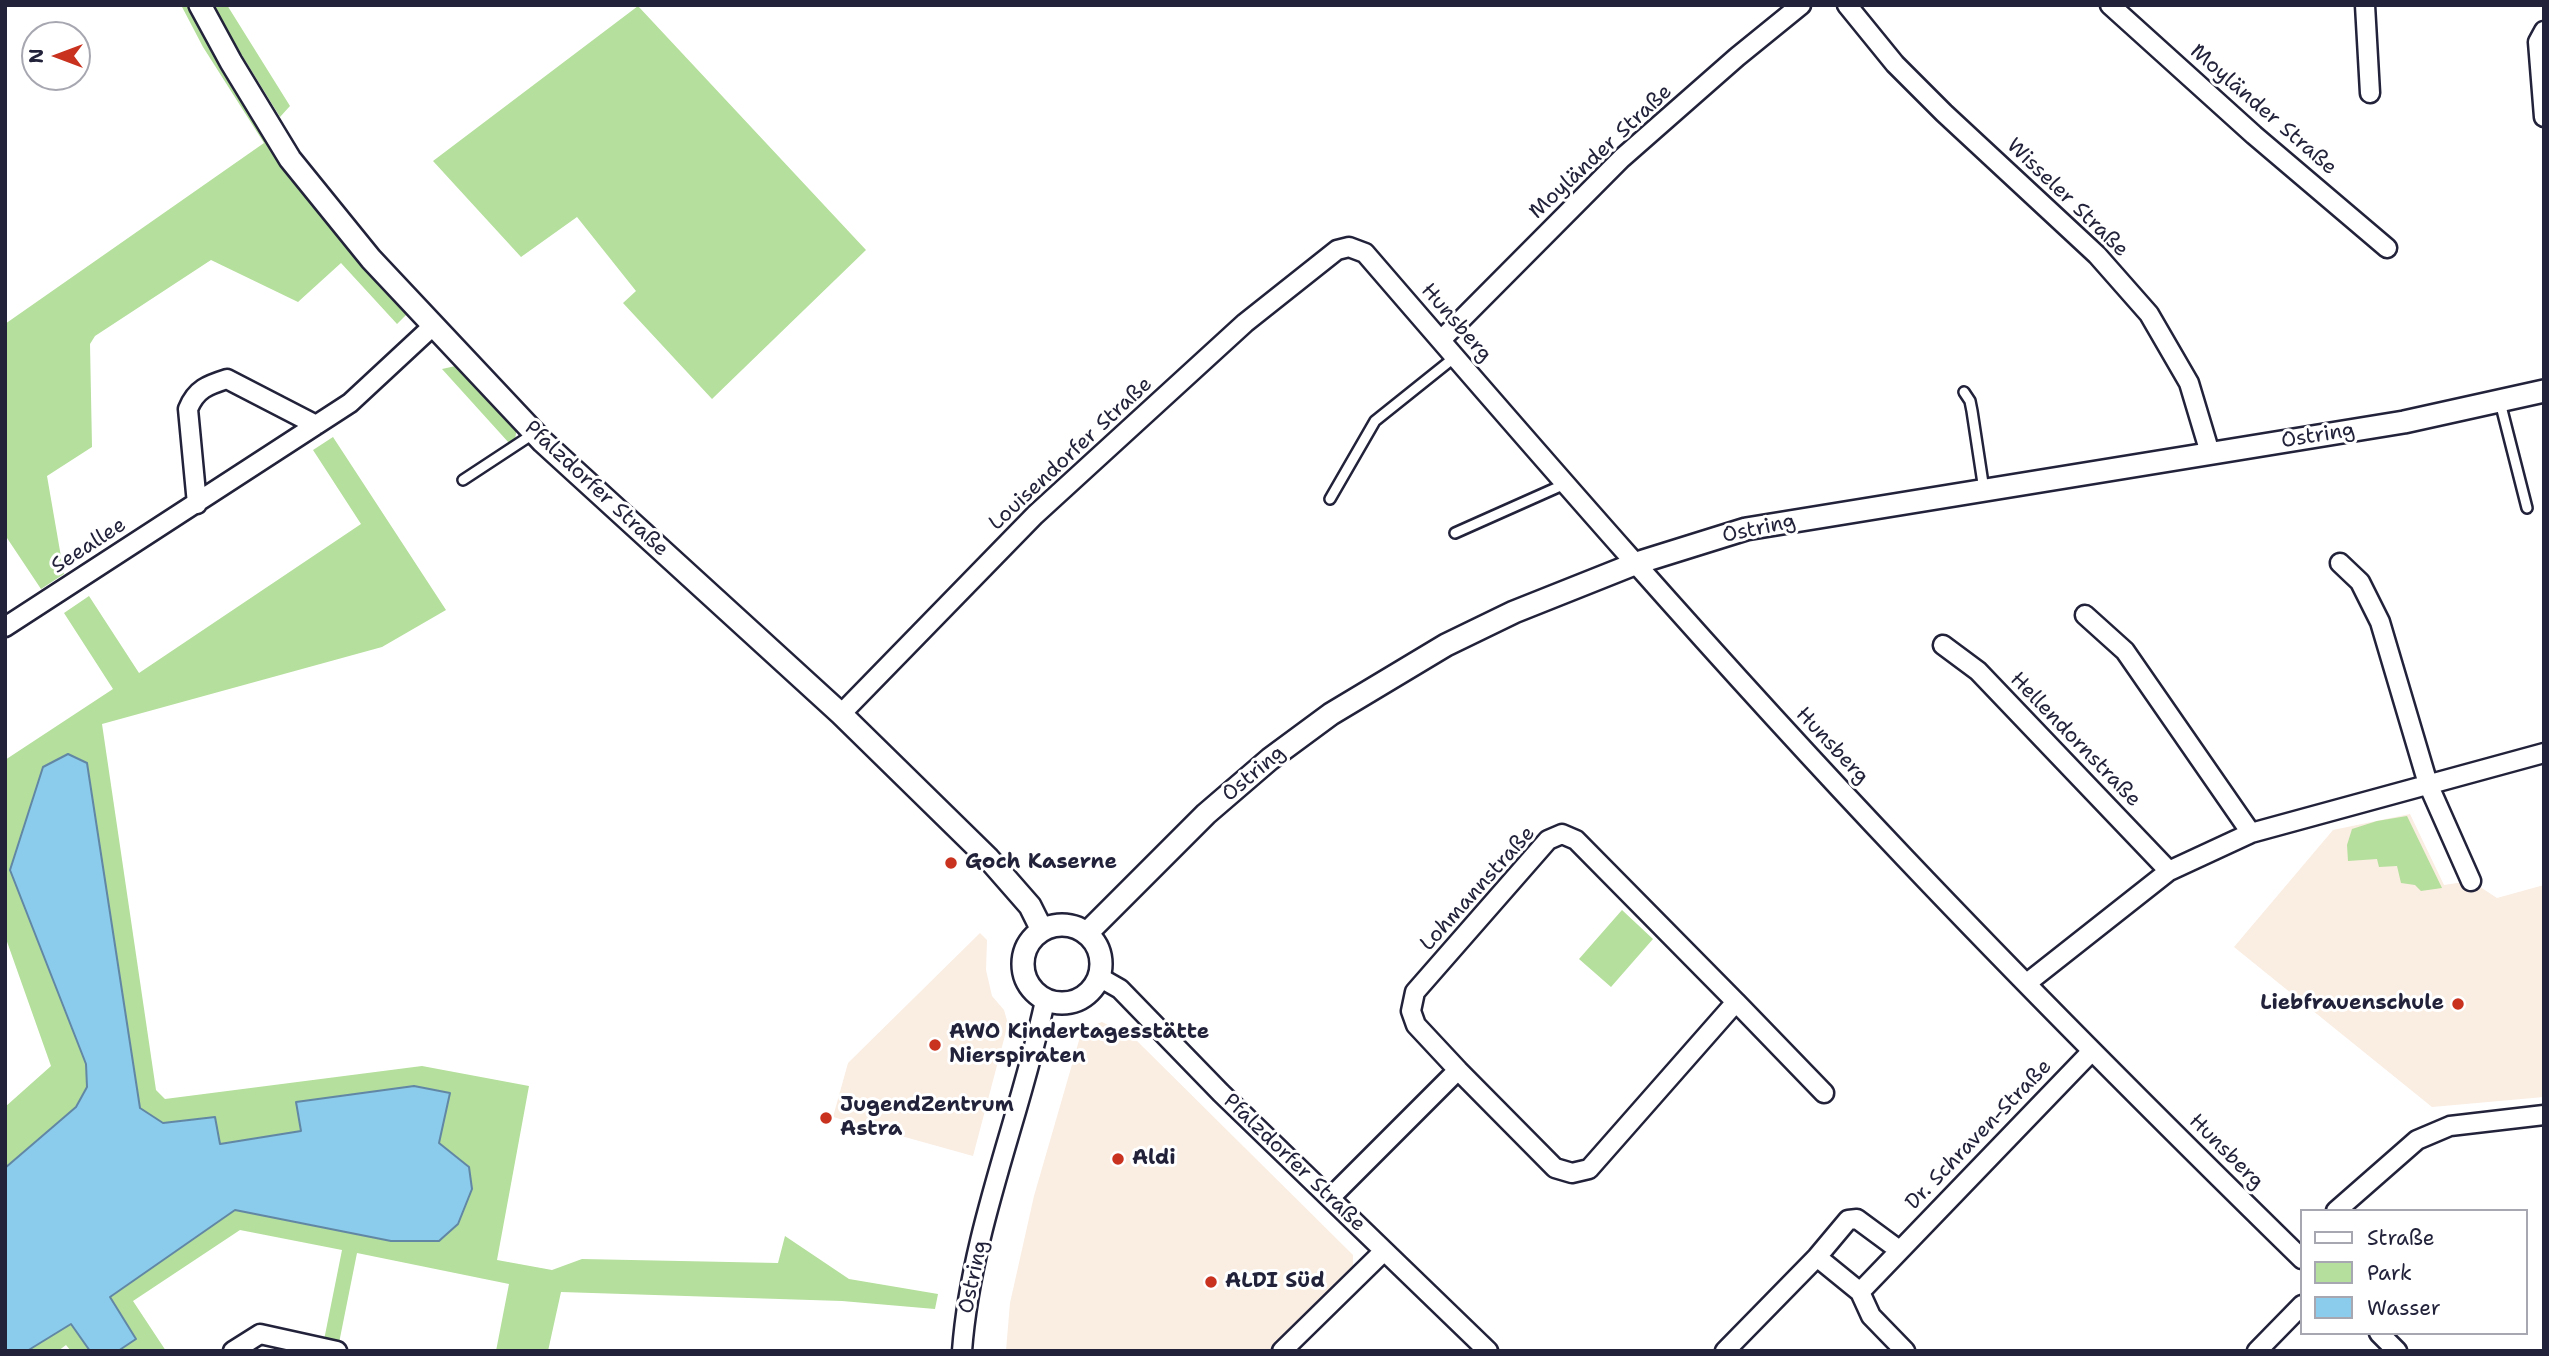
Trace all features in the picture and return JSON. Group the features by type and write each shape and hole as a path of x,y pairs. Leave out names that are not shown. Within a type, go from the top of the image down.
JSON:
{"street":[{"name":"Pfalzdorfer Straße","path":"200,5 290,159 371,260 535,433 841,715 988,858 1030,906 1042,930"},
{"name":"Moyländer Straße","path":"1441,340 1622,158 1801,5"},
{"name":"Wisseler Straße","path":"1847,5 1895,64 2097,255 2149,314 2189,383 2210,453"},
{"name":"Moyländer Straße","path":"2110,5 2255,135 2387,248"},
{"path":"2365,5 2370,93"},
{"path":"2544,31 2538,42 2544,117"},
{"name":"Hunsberg","path":"1349,247 1366,253 1753,693 1903,856 2092,1051 2299,1250"},
{"name":"Louisendorfer Straße","path":"841,715 1045,506 1245,323 1322,260 1337,250 1349,247"},
{"name":"Seeallee","path":"5,627 350,403 434,325"},
{"path":"197,503 188,409 193,395 206,386 227,379 316,425"},
{"name":"Ostring","path":"1087,933 1206,814 1269,759 1331,714 1447,645 1514,612 1637,562 1746,529 2404,422 2544,391"},
{"path":"2340,563 2360,582 2380,622 2428,784 2471,881"},
{"path":"2085,615 2125,651 2251,833"},
{"name":"Hellendornstraße","path":"1942,645 1978,671 2169,872"},
{"path":"2027,983 2169,872 2251,833 2544,753"},
{"name":"Lohmannstraße","path":"1736,1002 1588,1169 1572,1173 1555,1168 1416,1025 1411,1012 1415,992 1548,840 1562,834 1576,840 1736,1002 1824,1093"},
{"path":"1056,925 1070,925 1087,933 1097,946 1101,961 1099,977 1087,995 1067,1004 1045,1001 1032,990 1023,976 1022,959 1028,944 1042,930 1056,925"},
{"name":"Pfalzdorfer Straße","path":"1099,977 1120,989 1221,1093 1488,1351"},
{"name":"Ostring","path":"962,1351 965,1307 1000,1163 1045,1001"},
{"name":"Dr. Schraven-Straße","path":"1860,1292 2092,1051"},
{"path":"1331,1197 1458,1070"},
{"path":"2338,1209 2417,1140 2450,1126 2544,1115"},
{"path":"1726,1351 1848,1220 1857,1219 1899,1250"},
{"path":"1282,1351 1384,1251"},
{"path":"1817,1256 1860,1292 1871,1315 1905,1351"},
{"path":"2257,1351 2300,1307"},
{"path":"233,1351 260,1334 337,1351"},
{"path":"2381,1335 2397,1351"}],"lane":[{"path":"1329,499 1375,421 1455,357"},
{"path":"1964,393 1970,401 1984,490"},
{"path":"2500,402 2527,508"},
{"path":"463,480 535,433"},
{"path":"1455,533 1567,483"}],"shaded area":[{"path":"2410,814 2444,885 2471,881 2497,898 2544,885 2544,1097 2432,1107 2234,947 2333,830"},
{"name":"AWO Kindertagesstätte Nierspiraten","path":"980,933 987,940 986,970 992,996 1004,1010 1008,1024 973,1156 833,1117 848,1063"},
{"path":"1102,1022 1134,1038 1353,1255 1353,1269 1268,1351 1006,1351 1010,1303 1034,1196 1082,1030"}],"green space":[{"path":"181,5 191,5 408,313 397,324 341,263 298,302 211,260 95,336 90,344 92,447 47,476 64,574 41,589 5,535 5,324 264,143 203,47"},
{"path":"211,5 227,5 290,106 280,117"},
{"path":"638,6 866,250 712,399 623,303 636,291 577,217 521,257 433,161"},
{"path":"460,365 517,427 515,440 509,443 442,369"},
{"path":"333,437 446,610 382,647 102,724 156,1090 165,1099 422,1066 529,1086 497,1260 552,1270 582,1259 778,1263 785,1236 849,1279 938,1294 935,1309 842,1301 561,1292 548,1351 496,1351 509,1284 357,1253 339,1343 324,1340 342,1250 240,1230 133,1301 166,1351 118,1351 136,1339 110,1297 235,1210 391,1241 438,1241 469,1167 439,1144 450,1093 297,1102 301,1131 219,1144 215,1117 163,1123 140,1108 87,763 68,754 87,1087 76,1107 5,1168 5,1107 51,1066 5,936 5,760 113,689 64,613 89,596 139,673 361,524 313,450"},
{"path":"2407,816 2442,888 2421,891 2415,885 2401,883 2397,866 2379,867 2377,859 2348,861 2347,845 2352,829"},
{"path":"1622,910 1653,939 1611,987 1579,959"},
{"path":"71,1323 90,1351 71,1351 66,1345 58,1351 27,1351"}],"water":[{"path":"68,754 87,763 140,1108 163,1123 215,1117 220,1144 301,1131 296,1102 414,1086 450,1093 439,1143 469,1167 472,1189 458,1224 439,1241 391,1241 235,1210 110,1297 136,1339 118,1351 90,1351 71,1324 27,1351 5,1351 5,1168 76,1107 87,1087 86,1064 10,870 43,767"}],"place":[{"name":"Goch Kaserne","path":"951,863"},
{"name":"Liebfrauenschule","path":"2458,1004"},
{"name":"AWO Kindertagesstätte Nierspiraten","path":"935,1045"},
{"name":"JugendZentrum Astra","path":"826,1118"},
{"name":"Aldi","path":"1118,1159"},
{"name":"ALDI Süd","path":"1211,1282"}]}
